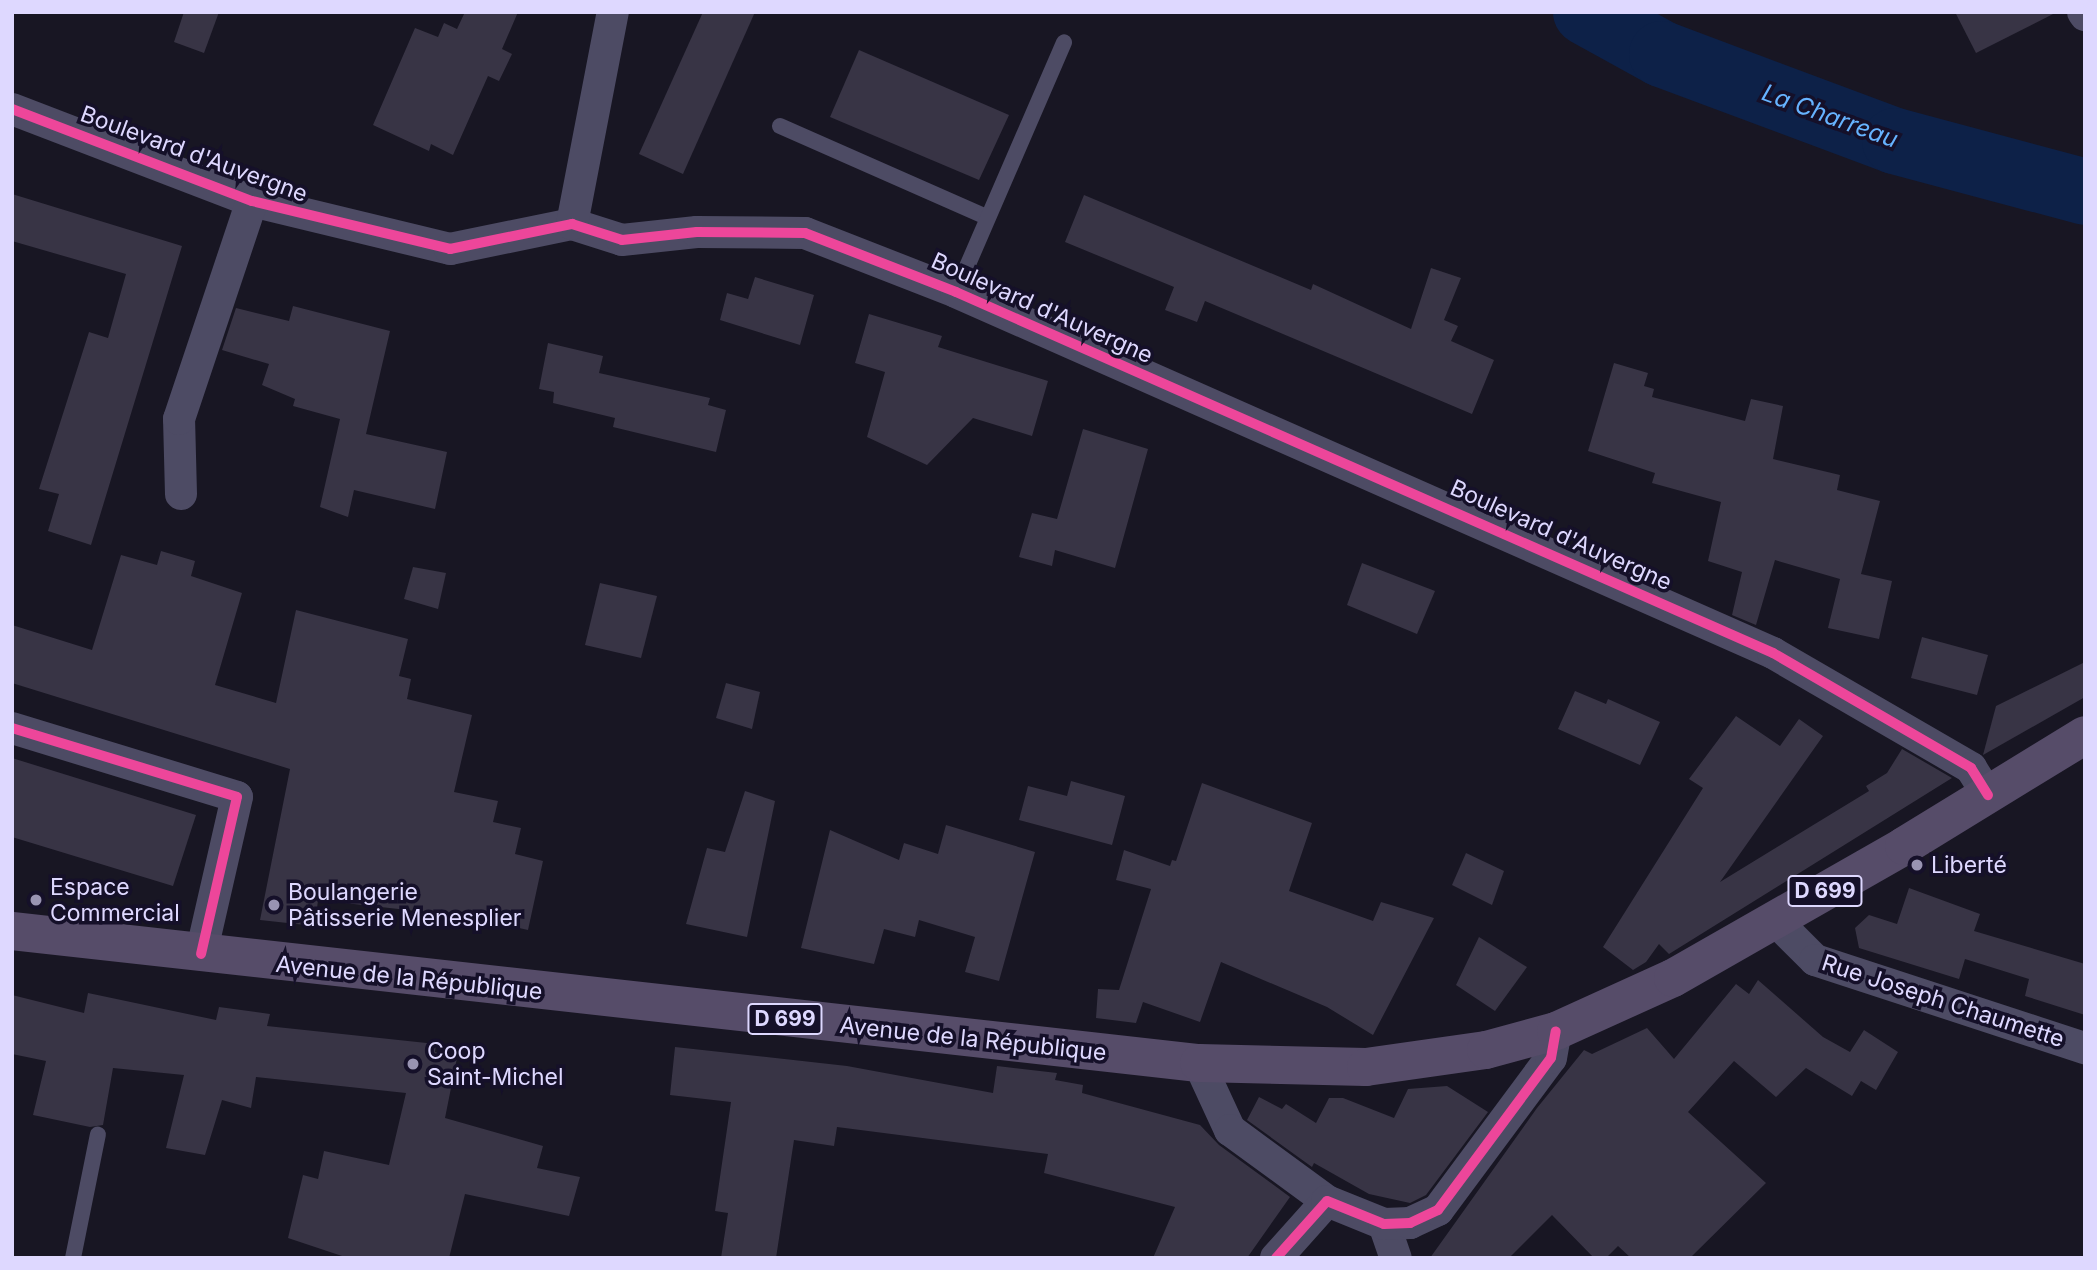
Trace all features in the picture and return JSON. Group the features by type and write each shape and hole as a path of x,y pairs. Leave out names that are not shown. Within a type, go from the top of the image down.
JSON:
{"main road":[{"name":"D 699","path":"1556,1031 1673,978 1988,795 2085,735"},
{"name":"Avenue de la République","path":"12,931 1199,1063 1366,1067 1486,1050 1556,1031"}],"street":[{"path":"572,224 613,12"},
{"name":"Boulevard d'Auvergne","path":"12,109 252,201 450,249 572,224 622,240 697,232 805,233 956,292 1773,653 1971,768 1988,795"},
{"name":"Boulevard d'Auvergne","path":"181,494 179,419 252,201"},
{"path":"12,728 237,797 201,954"},
{"name":"Rue Joseph Chaumette","path":"1774,919 1815,960 2085,1048"},
{"path":"1199,1063 1230,1129 1327,1201 1384,1224 1410,1223 1438,1210 1551,1058 1556,1031"},
{"path":"1276,1258 1327,1201"},
{"path":"1384,1224 1396,1258"}],"lane":[{"path":"956,292 986,217 1064,42"},
{"path":"780,126 986,217"},
{"path":"74,1258 98,1134"}],"building":[{"path":"184,12 219,12 204,53 174,42"},
{"path":"465,12 518,12 502,49 512,54 499,81 488,76 453,155 431,144 429,151 373,125 415,28 438,37 444,23 457,29"},
{"path":"703,12 755,12 683,174 639,154"},
{"path":"1955,12 2057,12 1976,53"},
{"path":"859,50 1009,115 979,180 830,117"},
{"path":"12,194 182,246 91,545 48,531 59,494 39,489 89,332 108,338 126,274 12,241"},
{"path":"1084,195 1311,290 1313,284 1411,329 1431,268 1461,278 1444,320 1458,326 1451,341 1494,360 1472,414 1205,301 1197,322 1165,310 1174,287 1065,242"},
{"path":"755,277 814,295 800,345 720,320 727,293 748,299"},
{"path":"293,306 390,331 366,434 447,452 435,509 354,490 348,517 320,507 340,419 293,406 295,399 262,385 269,364 222,350 236,308 289,321"},
{"path":"869,314 942,336 938,347 1048,381 1032,436 973,418 927,465 867,437 885,372 855,363"},
{"path":"548,343 603,356 599,373 710,398 708,405 726,410 716,452 613,427 615,418 553,403 554,392 539,389"},
{"path":"1614,363 1648,373 1644,386 1654,389 1652,397 1745,421 1751,399 1783,406 1773,459 1840,475 1837,490 1880,501 1861,574 1892,581 1879,639 1828,628 1840,579 1775,560 1756,625 1732,615 1742,572 1708,561 1721,502 1652,483 1655,473 1588,451"},
{"path":"1083,429 1148,449 1115,568 1055,550 1052,566 1019,557 1032,513 1057,519"},
{"path":"161,551 195,561 191,576 242,593 215,685 276,703 296,610 408,639 399,676 411,679 407,699 472,715 454,792 498,801 493,822 521,828 515,854 543,861 528,930 470,917 318,900 315,926 260,920 290,769 12,683 12,625 92,650 121,555 157,565"},
{"path":"1362,563 1435,591 1417,634 1347,605"},
{"path":"413,567 446,573 438,609 404,599"},
{"path":"600,583 657,596 641,658 585,645"},
{"path":"1922,637 1988,655 1977,695 1911,678"},
{"path":"2085,662 2085,697 1983,755 1996,706"},
{"path":"726,683 760,692 752,729 716,718"},
{"path":"1575,691 1606,704 1608,699 1660,722 1640,765 1558,729"},
{"path":"1736,716 1780,746 1799,719 1823,736 1720,882 1869,791 1866,786 1887,773 1902,749 1952,778 1669,954 1659,944 1646,962 1633,970 1603,947 1703,788 1689,779"},
{"path":"12,758 196,815 173,886 12,837"},
{"path":"1071,781 1125,796 1112,845 1019,820 1028,786 1067,796"},
{"path":"1202,783 1312,823 1289,891 1373,921 1381,902 1434,918 1373,1035 1327,1007 1221,962 1200,1022 1143,1002 1136,1023 1096,1018 1098,989 1119,990 1151,889 1116,880 1124,850 1170,866 1172,860 1176,861"},
{"path":"745,791 775,801 747,937 686,924 707,848 725,852"},
{"path":"946,825 1035,852 999,981 965,972 975,937 919,920 915,937 884,929 874,964 801,948 830,830 899,860 904,843 938,854"},
{"path":"1466,853 1504,871 1492,905 1452,885"},
{"path":"1909,888 1980,914 1974,931 2085,964 2085,1015 2025,996 2029,979 1965,959 1959,979 1859,948 1855,928 1869,915 1897,924"},
{"path":"1479,937 1527,967 1495,1011 1456,985"},
{"path":"1758,980 1823,1037 1850,1052 1864,1030 1898,1052 1876,1090 1861,1081 1852,1096 1806,1068 1776,1097 1734,1061 1688,1112 1766,1183 1690,1258 1631,1258 1618,1246 1606,1258 1594,1258 1552,1215 1509,1258 1430,1258 1537,1108 1584,1050 1592,1054 1647,1028 1674,1059 1736,984 1749,994"},
{"path":"88,993 216,1020 219,1007 270,1014 267,1026 436,1044 435,1052 457,1058 445,1118 543,1146 537,1168 580,1177 569,1216 465,1194 449,1258 348,1258 288,1238 303,1175 318,1179 324,1151 389,1165 406,1093 256,1077 251,1108 222,1100 205,1155 166,1148 184,1075 113,1068 103,1125 90,1127 33,1115 46,1061 12,1054 12,995 84,1013"},
{"path":"675,1047 847,1066 993,1093 997,1066 1057,1073 1055,1080 1083,1085 1082,1093 1200,1125 1219,1145 1290,1197 1247,1258 1153,1258 1175,1207 1044,1173 1048,1154 837,1127 834,1146 794,1140 776,1258 721,1258 728,1213 715,1211 731,1102 670,1095"},
{"path":"1447,1086 1488,1112 1426,1195 1410,1203 1369,1194 1314,1163 1312,1167 1247,1120 1259,1097 1282,1109 1286,1104 1316,1123 1329,1098 1343,1098 1394,1118 1408,1089"}],"waterway":[{"name":"La Charreau","path":"1586,12 1662,54 1895,141 2085,192"}],"cycle path":[{"path":"12,109 252,201 450,249 572,224 622,240 697,232 805,233 956,292 1773,653 1971,768 1988,795"},
{"path":"12,728 237,797 201,954"},
{"path":"1276,1258 1327,1201 1384,1224 1410,1223 1438,1210 1551,1058 1556,1031"}],"place":[{"name":"Liberté","path":"1917,865"},
{"name":"Espace Commercial","path":"36,900"},
{"name":"Boulangerie Pâtisserie Menesplier","path":"274,905"},
{"name":"Coop Saint-Michel","path":"413,1064"}]}
